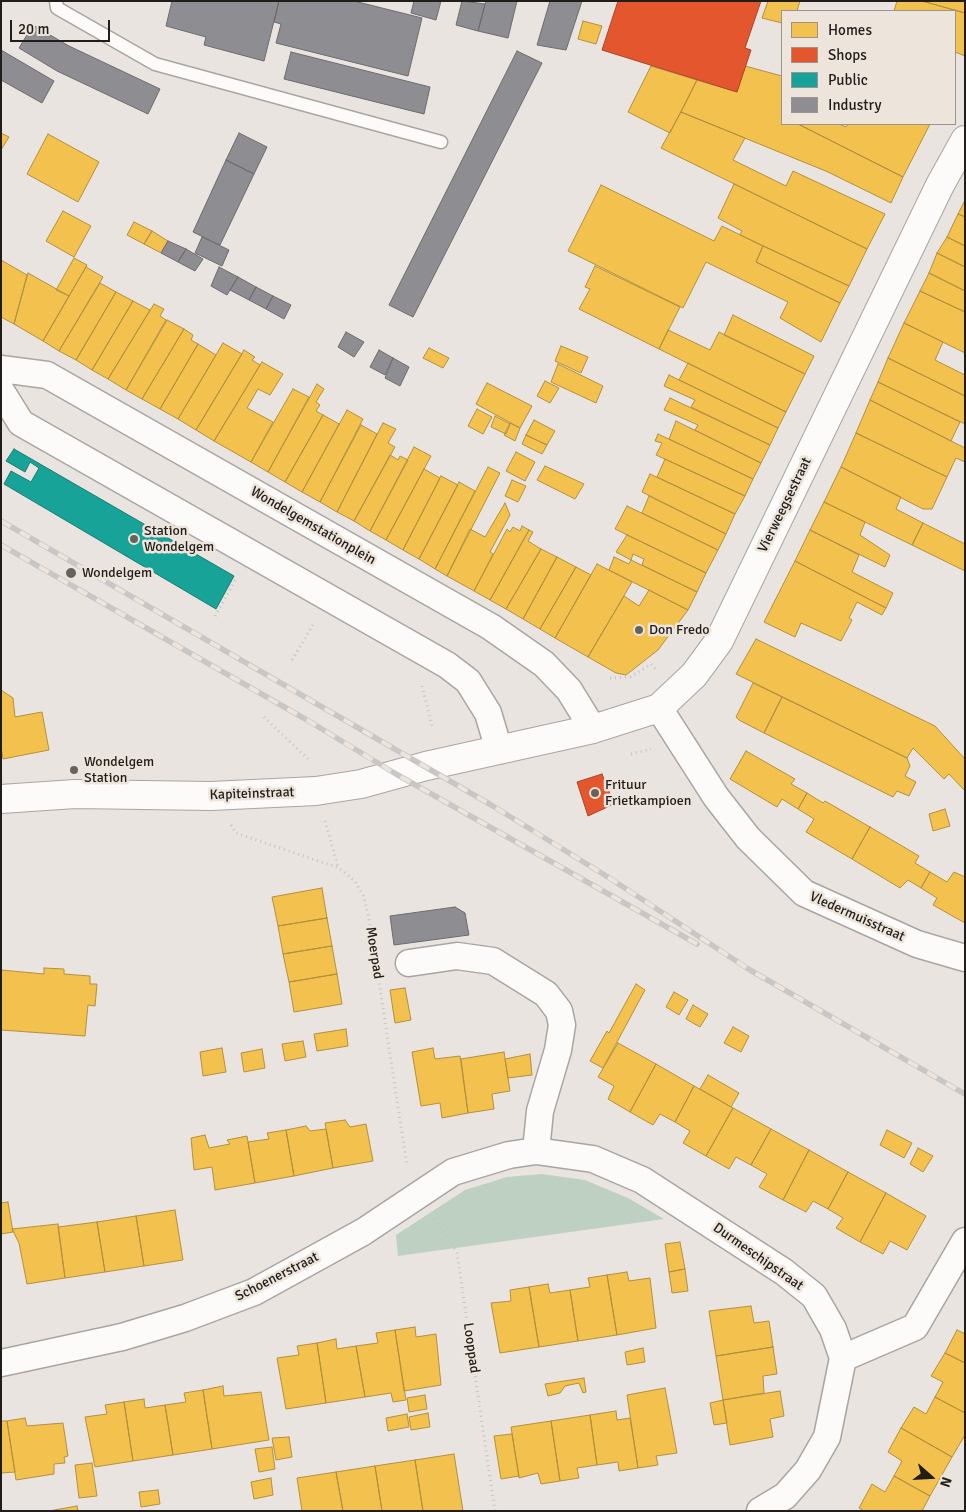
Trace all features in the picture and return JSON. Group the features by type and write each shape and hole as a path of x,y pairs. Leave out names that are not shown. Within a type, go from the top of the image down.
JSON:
{"street":[{"name":"Vierweegsestraat","path":"499,750 593,730 659,708 694,676 719,641 940,185 965,140"},
{"name":"Wondelgemstationplein","path":"1,369 47,375 491,627 544,664 569,690 593,730"},
{"path":"1,391 21,423 447,665 468,681 488,713 499,750"},
{"name":"Vledermuisstraat","path":"659,708 716,797 748,838 804,893 917,944 965,958"},
{"name":"Kapiteinstraat","path":"1,799 75,794 211,796 327,789 499,750"},
{"path":"409,963 457,956 493,961 546,994 559,1011 562,1026 558,1050 540,1112 536,1151"},
{"name":"Schoenerstraat","path":"1,1362 122,1337 185,1318 254,1292 363,1232 420,1196 453,1172 509,1155 536,1151 593,1159 642,1180 695,1215"},
{"name":"Durmeschipstraat","path":"695,1215 761,1256 814,1296 833,1328 843,1358"},
{"path":"760,1511 785,1496 808,1470 827,1436 843,1358 915,1327 965,1241"}],"lane":[{"path":"56,1 57,8 154,64 441,142"}],"path":[{"path":"216,616 250,554"},
{"path":"292,660 327,598"},
{"path":"264,717 327,789 339,868"},
{"name":"Moerpad","path":"211,796 236,833 339,868 355,881 364,897 371,929 408,1176 420,1196"},
{"name":"Looppad","path":"420,1196 457,1253 495,1511"}],"green space":[{"path":"542,1174 585,1180 628,1198 664,1219 398,1256 396,1235 465,1190 507,1177"}],"building: Homes":[{"path":"768,1 800,1 797,10 781,10 781,23 762,18"},
{"path":"897,1 922,1 954,10 894,10"},
{"path":"922,1 965,1 965,13"},
{"path":"956,10 965,13 965,56 956,52"},
{"path":"583,21 602,26 596,44 578,39"},
{"path":"651,66 697,80 670,133 628,112"},
{"path":"745,66 781,76 781,125 800,125 903,177 891,203 828,172 681,112 697,80 737,92"},
{"path":"681,112 745,138 733,160 786,186 793,171 885,214 867,249 661,148"},
{"path":"800,125 841,125 846,127 847,125 929,125 903,177"},
{"path":"1,133 9,137 1,150"},
{"path":"48,134 99,162 78,202 27,174"},
{"path":"734,184 867,249 849,286 740,235 742,231 718,218"},
{"path":"601,185 714,241 722,226 763,246 756,262 840,303 821,342 780,318 788,302 706,262 683,308 568,251"},
{"path":"965,200 965,217 958,214"},
{"path":"63,211 91,226 74,257 46,241"},
{"path":"958,214 965,217 965,246 947,237"},
{"path":"134,222 152,231 144,244 127,235"},
{"path":"152,231 168,241 161,253 144,244"},
{"path":"947,237 965,246 965,267 937,253"},
{"path":"763,246 849,286 840,303 756,262"},
{"path":"937,253 965,267 965,291 929,273"},
{"path":"74,258 87,265 69,296 56,290"},
{"path":"1,260 27,275 14,324 1,317"},
{"path":"595,266 680,307 659,349 579,309 590,289 585,287"},
{"path":"86,267 103,277 59,351 43,341"},
{"path":"28,273 69,296 43,341 14,324"},
{"path":"929,273 965,291 965,312 920,291"},
{"path":"100,283 116,292 76,360 59,351"},
{"path":"920,291 965,312 965,353 904,323"},
{"path":"116,292 133,301 92,370 76,360"},
{"path":"133,301 150,310 108,379 92,370"},
{"path":"154,304 164,309 160,316 166,320 126,390 108,379"},
{"path":"733,315 814,356 805,374 724,335"},
{"path":"167,320 184,329 142,399 126,390"},
{"path":"904,323 943,342 935,360 965,375 965,396 888,358"},
{"path":"184,329 193,335 191,340 198,344 160,409 142,399"},
{"path":"668,330 710,350 719,332 805,374 786,412 659,349"},
{"path":"223,343 242,354 196,430 178,419"},
{"path":"198,344 216,355 178,419 160,409"},
{"path":"561,346 588,357 581,373 555,361"},
{"path":"429,348 449,358 443,368 423,358"},
{"path":"244,350 255,357 252,360 260,365 214,441 196,430"},
{"path":"888,358 965,396 965,424 878,382"},
{"path":"262,362 283,374 270,395 258,389 247,408 273,422 251,462 214,441"},
{"path":"688,363 786,412 778,428 679,380"},
{"path":"558,364 603,386 596,403 551,382"},
{"path":"669,375 778,428 770,445 691,407 695,400 664,386"},
{"path":"545,381 559,388 550,403 537,396"},
{"path":"878,382 960,422 951,441 870,400"},
{"path":"487,383 532,406 520,428 476,404"},
{"path":"317,384 324,389 316,402 320,405 316,411 323,415 285,482 268,472"},
{"path":"293,389 309,397 268,472 251,462"},
{"path":"670,398 770,445 761,463 695,430 698,425 664,410"},
{"path":"870,400 965,448 965,462 956,458 947,477 856,433"},
{"path":"477,409 492,417 483,434 468,426"},
{"path":"347,410 363,419 320,502 302,492"},
{"path":"323,415 339,424 302,492 285,482"},
{"path":"495,416 510,424 506,434 491,427"},
{"path":"534,420 555,431 547,445 526,435"},
{"path":"676,421 761,463 753,479 669,439"},
{"path":"383,423 396,429 388,443 395,447 354,521 337,512"},
{"path":"510,423 520,428 515,441 504,435"},
{"path":"361,425 377,434 337,512 320,502"},
{"path":"856,433 947,477 932,509 923,509 841,467"},
{"path":"658,434 753,479 745,496 656,455 662,443 655,441"},
{"path":"526,435 547,445 542,454 522,444"},
{"path":"414,447 431,456 386,540 370,531"},
{"path":"516,452 535,462 525,481 506,471"},
{"path":"390,455 398,460 400,456 408,460 370,531 354,521"},
{"path":"665,459 745,496 735,514 657,477"},
{"path":"545,466 584,484 575,499 537,480"},
{"path":"488,467 500,473 447,576 435,569"},
{"path":"841,467 901,497 896,509 923,523 912,545 824,502"},
{"path":"424,469 440,478 403,550 386,540"},
{"path":"650,474 735,514 726,534 642,492"},
{"path":"441,476 458,485 419,559 403,550"},
{"path":"512,480 526,486 518,502 505,496"},
{"path":"459,482 475,491 435,569 419,559"},
{"path":"649,496 726,534 718,550 642,513"},
{"path":"824,502 865,522 860,535 890,555 885,567 810,530"},
{"path":"505,503 510,515 490,552 493,554 474,591 447,576 470,529 485,537"},
{"path":"627,506 718,550 706,573 615,529"},
{"path":"923,523 965,544 965,571 912,545"},
{"path":"522,526 529,530 490,600 474,591 507,529 510,532 513,527 520,531"},
{"path":"529,530 533,532 528,541 541,549 506,609 490,600"},
{"path":"810,530 859,555 852,572 893,593 886,608 795,561"},
{"path":"627,535 706,573 697,592 642,565 644,559 633,554 631,560 616,552"},
{"path":"541,549 557,557 523,619 506,609"},
{"path":"557,557 576,567 540,629 523,619"},
{"path":"614,557 629,564 631,560 697,592 688,610 609,570"},
{"path":"795,561 886,608 882,615 857,602 849,618 852,620 841,641 801,623 795,637 764,622"},
{"path":"597,564 632,582 588,657 555,638"},
{"path":"576,567 591,575 555,638 540,629"},
{"path":"649,590 688,610 658,650 626,675 616,673 588,657 624,596 639,606"},
{"path":"756,639 935,726 965,759 965,791 949,774 944,779 913,748 907,758 736,674"},
{"path":"753,683 782,697 764,733 736,717"},
{"path":"1,690 13,698 15,717 42,712 49,750 3,759 1,747"},
{"path":"782,697 907,758 910,766 905,776 916,782 909,796 897,791 893,797 764,733"},
{"path":"746,751 795,779 791,784 807,793 798,809 782,799 777,807 730,779"},
{"path":"807,793 823,803 825,801 870,827 852,859 806,832 814,819 798,809"},
{"path":"945,809 950,826 933,831 929,814"},
{"path":"870,827 919,856 915,863 930,872 921,888 908,880 900,888 852,859"},
{"path":"930,872 947,882 954,872 965,877 965,923 933,905 937,898 921,888"},
{"path":"322,888 327,918 278,926 272,897"},
{"path":"327,918 332,946 283,954 278,926"},
{"path":"332,946 337,974 289,982 283,954"},
{"path":"44,968 64,969 64,974 90,976 90,984 97,984 95,1006 88,1005 85,1036 1,1030 1,970 44,974"},
{"path":"337,974 342,1004 294,1012 289,982"},
{"path":"636,984 645,990 603,1068 590,1061 607,1031 609,1033"},
{"path":"405,988 411,1020 395,1023 390,990"},
{"path":"674,992 688,1000 679,1015 666,1007"},
{"path":"693,1005 708,1014 700,1027 686,1019"},
{"path":"733,1027 749,1036 741,1052 724,1043"},
{"path":"346,1029 348,1046 317,1051 314,1034"},
{"path":"303,1041 306,1057 285,1061 282,1044"},
{"path":"618,1043 656,1064 630,1112 608,1099 614,1086 598,1077"},
{"path":"222,1048 226,1072 203,1076 200,1052"},
{"path":"433,1048 435,1059 460,1056 468,1113 442,1118 440,1103 421,1106 412,1052"},
{"path":"262,1049 265,1068 244,1072 241,1053"},
{"path":"504,1052 510,1091 492,1094 494,1109 468,1113 461,1059"},
{"path":"530,1054 532,1075 508,1078 505,1059"},
{"path":"656,1064 694,1086 675,1122 660,1114 653,1125 630,1112"},
{"path":"708,1075 739,1093 731,1107 700,1089"},
{"path":"694,1086 733,1108 706,1156 683,1143 690,1131 675,1122"},
{"path":"733,1108 771,1129 751,1165 736,1157 729,1169 706,1156"},
{"path":"345,1120 350,1127 366,1124 373,1161 333,1168 325,1123"},
{"path":"306,1126 310,1131 326,1129 333,1168 294,1176 286,1130"},
{"path":"771,1129 809,1150 783,1200 759,1187 767,1174 751,1165"},
{"path":"286,1130 294,1176 255,1183 248,1142 269,1139 267,1133"},
{"path":"887,1130 912,1143 904,1158 880,1145"},
{"path":"205,1135 209,1148 230,1144 227,1140 247,1136 255,1183 215,1190 212,1167 194,1170 191,1138"},
{"path":"918,1148 933,1156 923,1172 910,1164"},
{"path":"809,1150 848,1172 828,1209 813,1201 806,1212 783,1200"},
{"path":"848,1172 886,1193 860,1242 836,1228 843,1218 828,1209"},
{"path":"886,1193 926,1216 907,1250 890,1241 883,1254 860,1242"},
{"path":"8,1202 13,1232 1,1234 1,1203"},
{"path":"175,1210 183,1260 144,1266 136,1216"},
{"path":"136,1216 144,1266 105,1272 97,1222"},
{"path":"97,1222 105,1272 65,1278 58,1227"},
{"path":"58,1224 65,1278 27,1284 19,1243 12,1229"},
{"path":"680,1242 685,1269 669,1272 665,1244"},
{"path":"685,1269 688,1291 672,1293 669,1272"},
{"path":"627,1272 629,1281 650,1278 656,1328 617,1335 607,1275"},
{"path":"607,1275 617,1335 578,1341 570,1290 590,1287 588,1278"},
{"path":"548,1284 550,1293 570,1290 578,1341 539,1347 529,1287"},
{"path":"529,1287 539,1347 500,1353 491,1303 511,1301 510,1290"},
{"path":"751,1306 754,1323 769,1321 773,1347 716,1356 709,1311"},
{"path":"415,1327 416,1337 436,1334 441,1385 404,1391 395,1330"},
{"path":"395,1330 406,1400 393,1402 391,1393 365,1397 356,1346 378,1343 376,1333"},
{"path":"957,1330 965,1334 965,1363 945,1353"},
{"path":"336,1339 337,1349 356,1346 365,1397 326,1403 317,1343"},
{"path":"317,1343 326,1403 286,1409 277,1358 299,1355 297,1346"},
{"path":"773,1347 777,1374 763,1376 764,1393 723,1400 716,1356"},
{"path":"643,1348 645,1362 627,1365 625,1352"},
{"path":"945,1353 965,1363 965,1413 935,1397 943,1382 931,1376"},
{"path":"584,1378 586,1392 583,1393 579,1383 565,1386 560,1393 548,1396 545,1384"},
{"path":"223,1386 224,1396 261,1392 269,1440 212,1449 203,1390"},
{"path":"665,1388 677,1453 656,1456 658,1465 638,1468 627,1395"},
{"path":"203,1390 212,1449 173,1455 165,1405 186,1402 184,1393"},
{"path":"780,1391 784,1416 770,1419 773,1437 730,1445 723,1400"},
{"path":"425,1395 427,1409 409,1412 407,1398"},
{"path":"935,1397 965,1413 965,1435 952,1457 901,1428 914,1407 926,1414"},
{"path":"144,1399 145,1408 165,1405 173,1455 133,1461 124,1402"},
{"path":"723,1400 727,1423 714,1425 710,1403"},
{"path":"124,1402 133,1461 95,1467 85,1417 107,1414 105,1405"},
{"path":"616,1411 617,1420 630,1418 638,1468 619,1471 618,1462 597,1465 590,1415"},
{"path":"428,1413 430,1427 411,1430 409,1417"},
{"path":"407,1414 409,1427 388,1431 386,1418"},
{"path":"590,1415 597,1465 577,1468 579,1478 560,1481 551,1421"},
{"path":"25,1418 27,1426 63,1423 68,1456 64,1457 65,1463 54,1464 54,1474 16,1480 7,1421"},
{"path":"1,1421 7,1421 15,1472 1,1473"},
{"path":"551,1421 560,1481 541,1484 538,1473 519,1478 511,1427"},
{"path":"901,1428 952,1457 930,1496 894,1476 902,1461 888,1452"},
{"path":"512,1434 519,1476 501,1479 494,1436"},
{"path":"289,1437 292,1457 276,1460 272,1438"},
{"path":"272,1447 275,1469 259,1472 255,1449"},
{"path":"454,1454 463,1511 423,1511 415,1460"},
{"path":"415,1460 423,1511 382,1511 375,1466"},
{"path":"92,1463 97,1496 79,1498 75,1465"},
{"path":"375,1466 382,1511 343,1511 336,1472"},
{"path":"336,1472 343,1511 302,1511 297,1478"},
{"path":"894,1476 930,1496 922,1511 864,1511 859,1508 872,1484 885,1492"},
{"path":"271,1478 273,1495 254,1499 251,1482"},
{"path":"158,1490 160,1504 141,1507 139,1492"},
{"path":"77,1506 78,1511 49,1511"}],"building: Shops":[{"path":"618,1 761,1 745,48 751,50 737,92 602,50"},
{"name":"Frituur Frietkampioen","path":"602,774 614,804 588,816 577,782"}],"building: Public":[{"name":"Station Wondelgem","path":"14,449 234,576 216,609 4,484 11,471 31,482 39,468 30,462 25,472 6,461"}],"building: Industry":[{"path":"172,1 279,1 264,61 204,45 206,37 166,26"},
{"path":"279,1 354,1 422,18 408,76 276,43 281,24 274,22"},
{"path":"414,1 441,1 436,20 411,13"},
{"path":"462,1 485,4 478,31 456,25"},
{"path":"486,1 517,1 508,38 478,31"},
{"path":"550,1 582,1 566,50 537,45"},
{"path":"33,25 69,46 160,89 148,114 57,71 19,48"},
{"path":"1,50 54,81 42,103 1,80"},
{"path":"517,51 542,63 413,317 389,305"},
{"path":"291,52 430,87 424,114 284,79"},
{"path":"239,133 267,147 254,174 226,160"},
{"path":"226,160 254,174 220,245 193,232"},
{"path":"202,237 229,250 222,266 195,253"},
{"path":"168,241 186,249 178,262 161,253"},
{"path":"186,249 203,259 195,271 178,262"},
{"path":"219,267 238,277 227,295 211,286"},
{"path":"238,277 256,287 249,300 230,290"},
{"path":"256,287 273,296 266,309 249,300"},
{"path":"273,296 291,305 284,319 266,309"},
{"path":"346,332 364,342 354,357 338,347"},
{"path":"379,350 393,358 385,375 370,367"},
{"path":"393,358 409,367 400,386 385,378"},
{"path":"455,907 465,913 469,935 394,945 390,916"}],"railway":[{"path":"1,521 493,806 611,879 750,970 965,1094"},
{"path":"1,545 307,720 396,774 697,944"}],"place":[{"name":"Station Wondelgem","path":"134,539"},
{"name":"Wondelgem","path":"71,573"},
{"name":"Don Fredo","path":"639,630"},
{"name":"Wondelgem Station","path":"74,770"},
{"name":"Frituur Frietkampioen","path":"595,793"}]}
